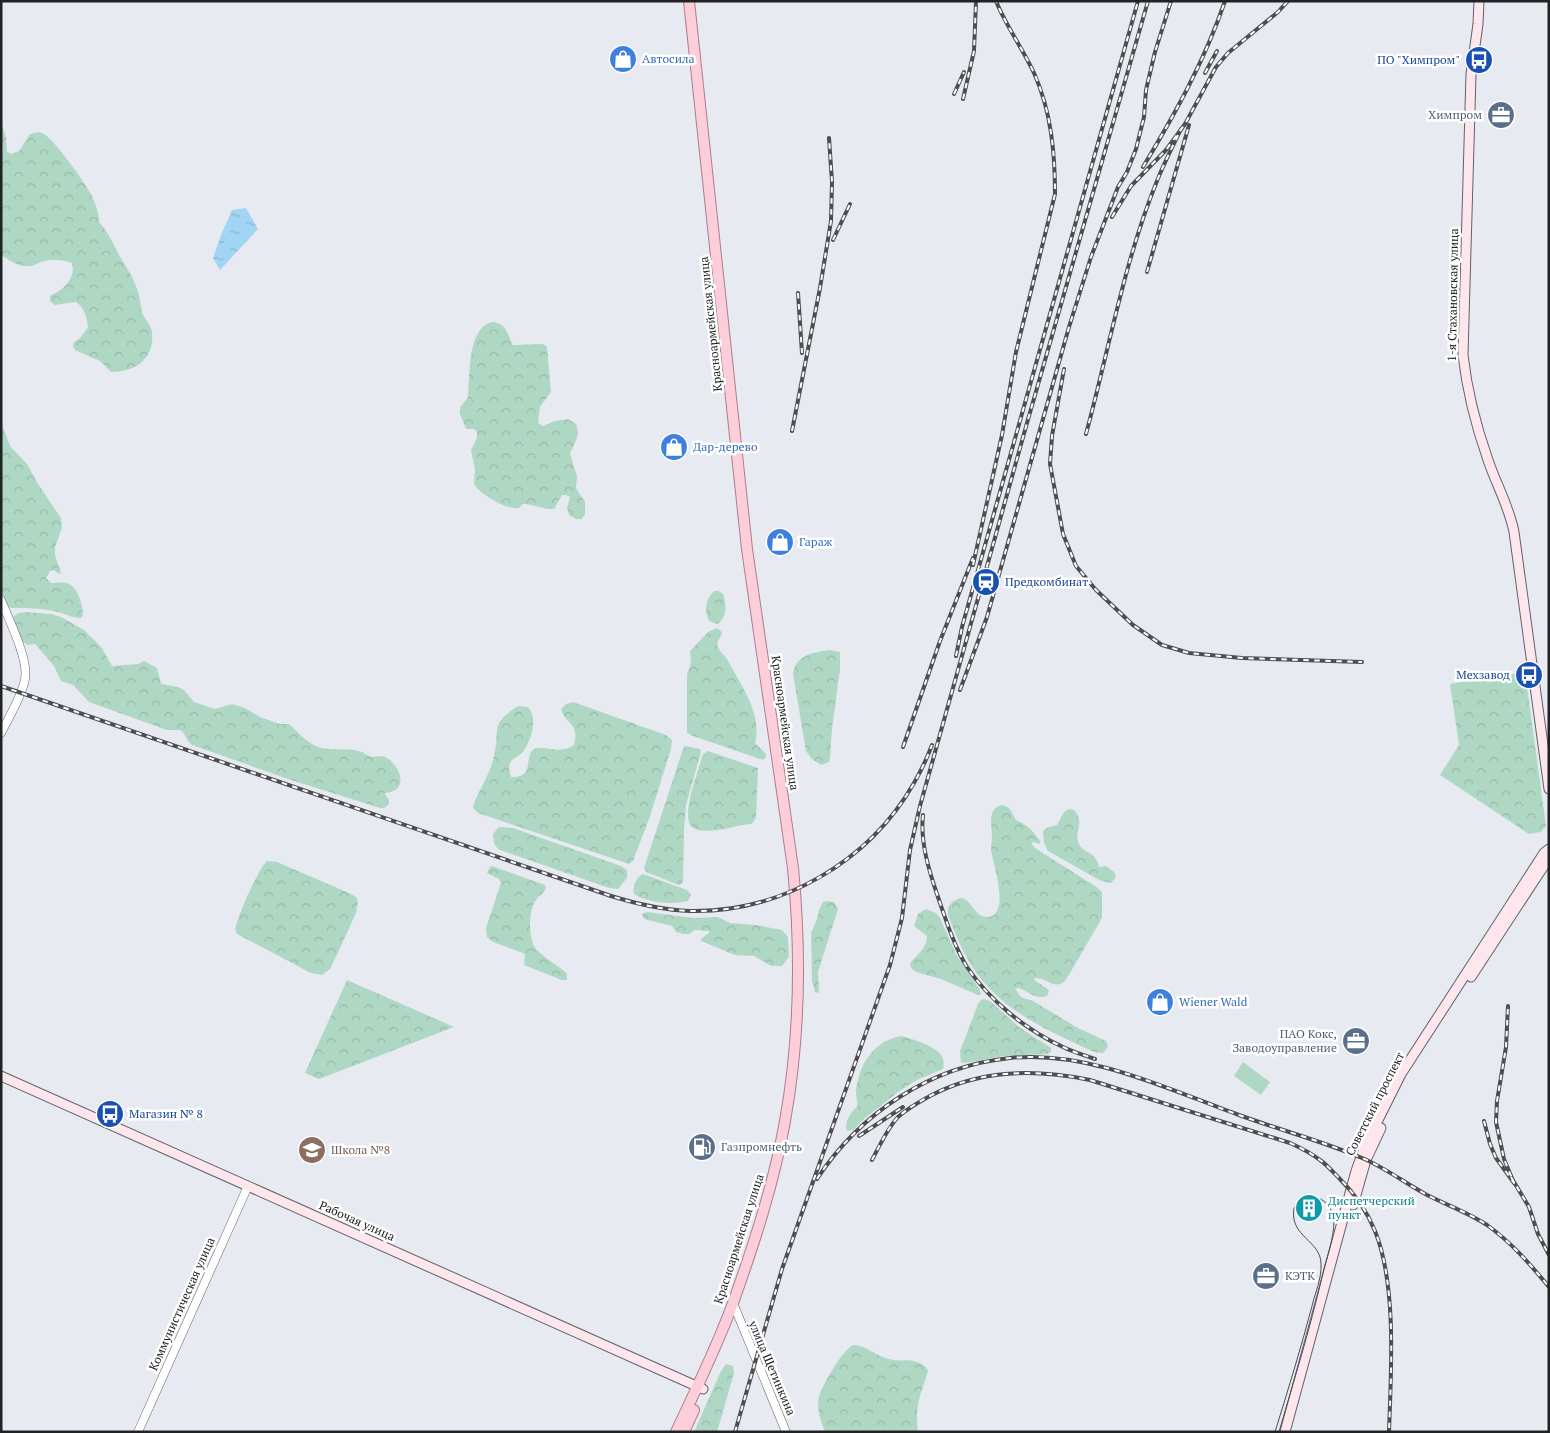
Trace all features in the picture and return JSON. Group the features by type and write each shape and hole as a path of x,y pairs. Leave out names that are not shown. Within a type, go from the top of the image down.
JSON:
{"main road":[{"name":"Красноармейская улица","path":"689,1 747,549 793,868 797,922 795,1042 785,1121 759,1225 734,1308"},
{"name":"Красноармейская улица","path":"684,1432 700,1388 755,1258 784,1158 796,1091 802,1016 802,898 750,528 695,1"},
{"name":"1-я Стахановская улица","path":"1479,1 1478,24 1471,74 1463,355 1466,380 1480,434 1488,460 1510,514 1514,532 1549,789"},
{"name":"Советский проспект","path":"1285,1432 1356,1171 1365,1146 1401,1074 1544,853 1549,849"},
{"name":"Советский проспект","path":"1291,1432 1361,1174 1370,1149 1416,1062 1549,858"},
{"name":"Рабочая улица","path":"1,1076 700,1388"},
{"name":"Красноармейская улица","path":"676,1432 700,1388"}],"street":[{"path":"1,600 22,656 26,673 20,693 1,733"},
{"name":"Коммунистическая улица","path":"138,1432 248,1186"},
{"name":"улица Щетинкина","path":"734,1308 786,1432"}],"green space":[{"path":"1,122 6,137 7,152 12,154 19,151 30,134 42,133 61,151 89,190 97,209 99,222 108,234 131,276 138,292 142,312 152,332 152,341 147,357 128,370 111,372 100,361 75,350 74,342 80,338 88,327 83,310 76,302 55,305 50,301 50,296 64,287 70,279 73,269 72,263 51,260 31,266 23,266 1,255"},
{"path":"492,322 501,324 504,327 513,345 543,344 547,347 551,392 540,407 538,423 543,426 555,421 568,419 576,424 578,433 570,454 577,476 576,488 585,502 585,514 582,519 576,519 569,515 567,508 570,497 566,495 562,495 554,509 526,504 519,508 514,508 494,501 482,493 474,484 475,469 471,450 477,438 477,432 474,429 466,429 460,414 460,407 468,396 471,353 474,343 478,333 484,326"},
{"path":"1,422 10,446 27,464 61,518 62,528 55,547 55,555 61,573 59,574 54,570 50,571 46,578 51,583 67,583 74,588 82,606 83,615 81,618 46,610 11,608 4,600 1,590"},
{"path":"714,591 719,591 723,594 725,606 725,615 717,624 709,621 706,613 707,601"},
{"path":"25,612 51,614 61,617 84,630 102,648 112,666 138,664 144,661 157,668 161,684 184,690 194,702 215,709 232,704 245,708 260,717 280,724 289,724 309,742 321,748 352,750 372,757 385,757 392,762 399,773 400,784 392,792 384,793 389,800 389,804 384,808 380,808 291,780 192,745 180,730 167,730 89,702 73,685 61,681 54,666 35,644 28,645 23,642 13,617"},
{"path":"717,628 722,634 717,643 718,648 727,659 753,710 757,732 755,743 766,754 763,760 687,733 687,674 691,663 690,651 708,632"},
{"path":"829,650 840,652 840,669 830,758 829,762 821,765 812,759 806,751 793,674 801,658"},
{"path":"1525,672 1546,826 1541,832 1529,834 1440,775 1459,745 1450,684"},
{"path":"573,702 666,735 672,740 671,749 650,816 633,861 629,864 478,813 473,808 493,762 497,728 503,718 518,706 528,707 533,717 533,728 528,744 522,753 509,765 511,777 518,776 526,771 530,753 533,750 541,748 556,750 574,745 574,728 561,709 566,704"},
{"path":"685,746 700,749 701,752 686,805 683,880 682,884 679,885 646,872 644,868"},
{"path":"708,751 758,768 756,818 752,824 710,831 699,830 691,826 688,820 689,802 703,754"},
{"path":"1002,805 1009,809 1016,820 1027,826 1038,838 1041,842 1039,844 1031,843 1035,848 1102,892 1102,918 1066,980 1055,984 1035,978 1034,980 1049,990 1047,996 1043,997 1035,996 1022,989 1015,989 1021,997 1033,1001 1078,1028 1106,1041 1108,1047 1103,1053 1094,1052 1044,1028 1014,1010 987,986 975,971 953,929 948,909 950,904 957,899 964,899 983,917 995,914 998,908 1000,899 991,850 991,816 994,809"},
{"path":"1069,809 1074,810 1079,819 1077,835 1079,844 1095,858 1099,867 1106,866 1114,872 1116,877 1111,883 1101,881 1048,851 1044,843 1043,831 1046,828 1057,825 1064,812"},
{"path":"499,827 513,828 621,866 627,870 627,878 618,889 609,888 500,850 495,845 493,836"},
{"path":"267,861 277,862 349,893 356,897 358,901 356,913 333,963 330,969 322,975 311,973 237,934 236,927 241,912 255,881"},
{"path":"492,866 545,885 544,892 533,905 530,917 530,932 536,949 567,974 567,980 562,980 524,965 525,954 493,942 487,937 486,928 501,883 499,879 487,873"},
{"path":"643,874 687,890 691,895 688,901 675,903 660,902 634,894 635,882"},
{"path":"823,902 834,902 838,909 818,972 818,993 815,992 812,981 811,933"},
{"path":"926,909 936,913 940,918 956,954 981,994 978,995 941,979 916,972 911,968 910,963 921,951 927,940 927,936 914,926 918,914"},
{"path":"647,912 693,918 718,917 730,923 782,930 788,937 789,957 782,966 771,966 754,956 735,955 701,941 709,931 695,930 689,934 676,932 672,926 644,919 642,914"},
{"path":"347,980 454,1027 319,1079 305,1073"},
{"path":"984,999 990,1001 1019,1027 1051,1048 1051,1052 1047,1054 1004,1056 965,1063 961,1062 960,1051 978,1004"},
{"path":"902,1036 930,1046 937,1051 942,1056 944,1062 943,1069 917,1080 898,1092 853,1130 848,1131 846,1129 850,1114 857,1107 856,1091 864,1063 883,1042"},
{"path":"1243,1062 1270,1082 1261,1095 1234,1076"},
{"path":"853,1345 863,1347 884,1358 916,1362 926,1367 928,1371 918,1407 918,1432 825,1432 819,1410 819,1397 833,1369 843,1354"},
{"path":"726,1364 733,1366 734,1373 717,1432 694,1432 720,1373"}],"water":[{"path":"246,208 258,229 220,270 213,258 221,235 232,210"}],"tram line":[{"path":"1275,1432 1320,1275 1320,1256 1300,1232 1294,1218 1294,1208 1304,1200 1313,1197 1324,1201 1331,1210 1334,1221 1333,1235 1279,1432"}],"railway":[{"path":"963,99 974,51 976,1"},
{"path":"973,565 1002,435 1016,352 1055,194 1051,132 1040,87 996,1"},
{"path":"956,656 962,627 1138,1"},
{"path":"735,1432 782,1269 890,965 902,918 910,850 920,806 1148,1"},
{"path":"960,690 987,617 1069,327 1091,257 1118,187 1127,172 1136,149 1144,117 1146,90 1155,52 1171,1"},
{"path":"1143,167 1188,86 1208,44 1225,1"},
{"path":"1112,217 1131,186 1166,150 1185,124 1216,67 1228,53 1278,12 1288,1"},
{"path":"1205,73 1217,51"},
{"path":"954,94 964,72"},
{"path":"1147,272 1189,125"},
{"path":"1086,434 1135,243 1157,181 1181,129"},
{"path":"792,431 831,221 832,182 829,138"},
{"path":"833,240 850,204"},
{"path":"798,293 802,353"},
{"path":"1064,369 1052,436 1050,464 1063,534 1076,566 1096,590 1133,625 1162,645 1189,653 1242,658 1362,662"},
{"path":"903,747 940,641 973,558"},
{"path":"1,686 611,896 650,906 690,911 724,909 757,903 789,892 819,877 847,859 873,837 895,811 917,778 932,745"},
{"path":"923,815 924,846 931,877 958,950 976,980 998,1003 1022,1023 1063,1047 1095,1059"},
{"path":"1484,1121 1496,1158 1514,1183 1504,1159 1496,1122 1497,1101 1506,1047 1508,1006"},
{"path":"817,1179 834,1155 854,1133 876,1114 926,1082 953,1071 981,1063 1010,1058 1039,1057 1069,1060 1098,1066 1155,1083 1239,1115 1332,1146 1370,1162 1427,1195 1487,1225 1513,1246 1549,1287"},
{"path":"872,1160 887,1132 898,1117 926,1098 949,1087 989,1076 1029,1073 1069,1076 1090,1080 1290,1143 1302,1149 1325,1164 1345,1184 1372,1224 1382,1253 1390,1303 1391,1383 1389,1432"},
{"path":"859,1136 903,1107"},
{"path":"1511,1177 1529,1207 1538,1234 1549,1255"}],"place":[{"name":"Автосила","path":"623,59"},
{"name":"ПО \"Химпром\"","path":"1479,60"},
{"name":"Химпром","path":"1501,115"},
{"name":"Дар-дерево","path":"674,447"},
{"name":"Гараж","path":"780,542"},
{"name":"Предкомбинат","path":"986,582"},
{"name":"Мехзавод","path":"1529,675"},
{"name":"Wiener Wald","path":"1160,1002"},
{"name":"ПАО Кокс, Заводоуправление","path":"1356,1041"},
{"name":"Магазин № 8","path":"110,1114"},
{"name":"Газпромнефть","path":"702,1147"},
{"name":"Школа №8","path":"312,1150"},
{"name":"Диспетчерский пункт","path":"1309,1208"},
{"name":"КЭТК","path":"1266,1276"}]}
